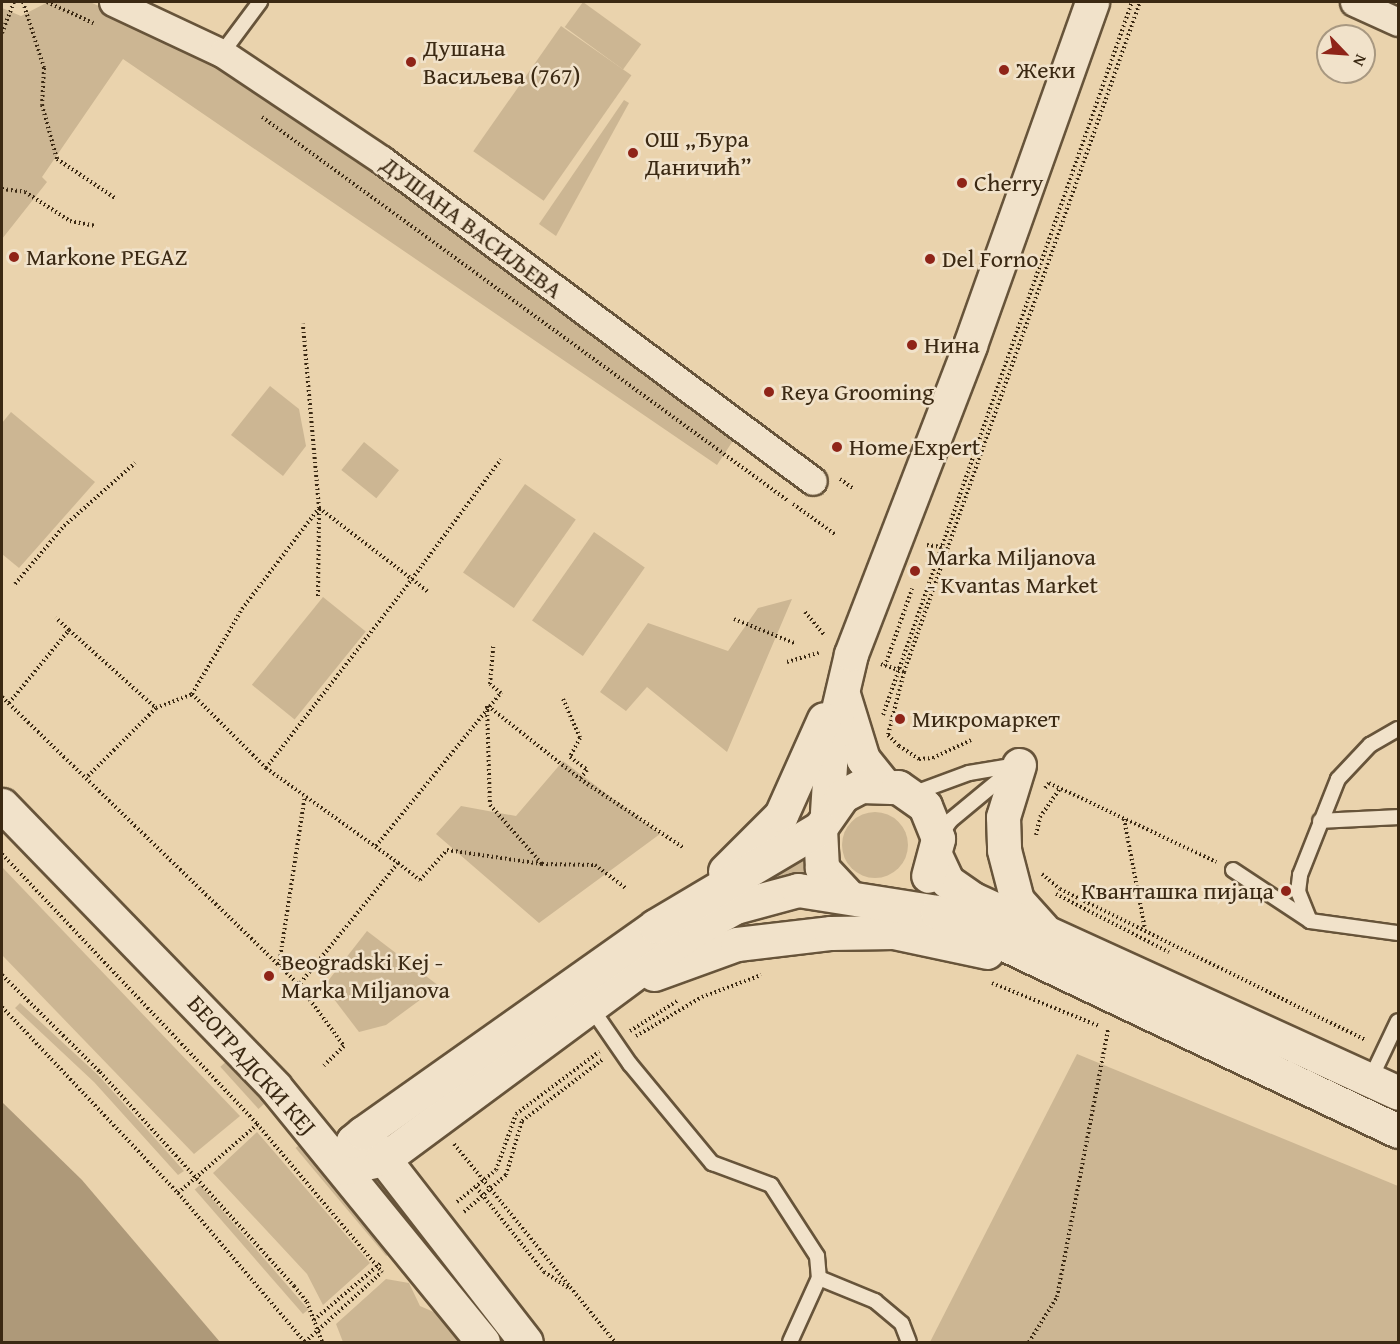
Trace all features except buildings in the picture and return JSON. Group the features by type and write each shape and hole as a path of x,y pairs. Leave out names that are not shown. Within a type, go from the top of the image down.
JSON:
{"main road":[{"path":"685,907 781,815 848,668 978,324 1092,2"},
{"path":"848,668 862,759 903,781 934,821 937,848 954,888 1050,936 1384,1086"},
{"path":"848,668 832,735 823,820 822,868 849,897"},
{"path":"1019,765 1003,817 1008,875 1017,900 1050,936"},
{"path":"344,1168 353,1141 363,1133 685,907 823,820 861,786 903,781"},
{"name":"БЕОГРАДСКИ КЕЈ","path":"2,805 167,970 344,1168 483,1342"},
{"path":"891,902 920,886 937,848"},
{"path":"344,1168 384,1159 602,1002 694,930 735,907 798,890 891,902 937,912 1398,1131"},
{"path":"602,1002 737,944 870,930 942,939 1090,984"},
{"path":"363,1133 526,1342"}],"street":[{"name":"ДУШАНА ВАСИЉЕВА","path":"113,2 222,53 382,160 813,481"},
{"path":"1354,2 1398,22"}],"lane":[{"path":"222,53 260,2"},
{"path":"1310,921 1298,892 1300,875 1338,779 1370,745 1398,729"},
{"path":"903,781 1019,765"},
{"path":"937,848 951,820 1019,765"},
{"path":"1320,821 1398,817"},
{"path":"1233,870 1310,921 1398,933"},
{"path":"602,1002 616,1045 712,1163 771,1185 817,1256 819,1278 790,1342"},
{"path":"1384,1086 1386,1050 1398,1023"},
{"path":"819,1278 875,1301 902,1323 909,1342"}],"path":[{"path":"2,33 14,2"},
{"path":"23,2 44,69 42,105 57,159 115,198"},
{"path":"47,2 100,27"},
{"path":"971,740 919,759 888,735 901,671 942,547 1132,2"},
{"path":"880,724 901,671 1140,2"},
{"path":"255,111 728,457"},
{"path":"2,189 25,192 70,221 94,226"},
{"path":"303,324 319,508 318,596"},
{"path":"266,768 412,579 501,459"},
{"path":"15,584 64,526 135,463"},
{"path":"319,508 429,593"},
{"path":"88,776 156,708 192,694 242,609 319,508"},
{"path":"924,554 928,543 942,547"},
{"path":"885,666 916,576"},
{"path":"805,612 827,639"},
{"path":"56,618 156,708"},
{"path":"734,620 794,643"},
{"path":"9,703 69,630"},
{"path":"376,846 488,706 501,693 490,684 493,646"},
{"path":"787,662 848,668 885,666 901,671"},
{"path":"192,694 266,768 420,880 447,850 543,864 595,865 625,888"},
{"path":"2,697 88,776 299,985 344,1046 324,1065"},
{"path":"563,699 579,738 570,757 587,770 580,779"},
{"path":"488,706 580,779 684,848"},
{"path":"488,706 490,805 543,864"},
{"path":"880,733 880,742"},
{"path":"903,781 940,764"},
{"path":"1037,797 1049,783 1233,870"},
{"path":"1035,841 1040,817 1060,788"},
{"path":"279,965 305,796"},
{"path":"1124,819 1145,929"},
{"path":"2,854 257,1124 382,1272"},
{"path":"299,985 398,863"},
{"path":"1041,868 1060,889 1386,1050"},
{"path":"1034,876 1052,893 1187,961"},
{"path":"457,1218 492,1190 511,1164 522,1121 616,1045 702,997 771,972"},
{"path":"2,975 197,1176 307,1302 322,1342"},
{"path":"983,979 1119,1034"},
{"path":"449,1208 501,1163 516,1114 683,997"},
{"path":"2,1007 178,1193 305,1342 389,1268"},
{"path":"1029,1342 1057,1297 1108,1029"},
{"path":"178,1193 266,1117"},
{"path":"446,1135 615,1342"},
{"path":"476,1187 544,1272 573,1291"},
{"path":"314,1320 389,1256"}],"shaded area":[{"path":"48,2 90,2 220,61 373,162 738,433 717,465 123,59 42,177 47,182 2,239 2,8 21,16"},
{"path":"583,2 641,44 623,69 565,27"},
{"path":"561,26 631,75 544,201 473,151"},
{"path":"624,100 629,103 556,236 539,224"},
{"path":"270,386 299,409 306,446 283,476 231,435"},
{"path":"11,412 95,482 19,568 2,554 2,423"},
{"path":"364,442 399,470 376,498 341,470"},
{"path":"525,484 576,520 514,608 463,572"},
{"path":"594,532 645,568 583,656 532,620"},
{"path":"323,597 366,632 295,719 252,685"},
{"path":"792,599 727,752 647,687 626,711 600,692 648,623 728,651 758,608"},
{"path":"563,761 660,834 539,923 436,834 461,806 516,816"},
{"path":"875,812 888,815 898,822 905,832 908,845 905,858 898,868 888,875 875,878 862,875 852,868 845,858 842,845 845,832 852,822 862,815"},
{"path":"804,856 808,877 735,891"},
{"path":"2,867 240,1116 194,1154 2,955"},
{"path":"367,931 439,986 386,1025 359,1032 324,986"},
{"path":"20,1003 99,1076 184,1171 178,1175 94,1082 15,1008"},
{"path":"1077,1054 1398,1186 1398,1342 930,1342"},
{"path":"230,1058 268,1100 258,1109 220,1067"},
{"path":"2,1102 82,1180 220,1342 2,1342"},
{"path":"257,1132 370,1263 323,1305 307,1274 213,1173"},
{"path":"304,1141 395,1249 386,1256 296,1148"},
{"path":"200,1185 308,1310 303,1314 195,1190"},
{"path":"386,1279 409,1283 420,1306 443,1316 466,1342 343,1342 336,1324"}],"place":[{"name":"Душана Васиљева (767)","path":"411,62"},
{"name":"Жеки","path":"1004,70"},
{"name":"ОШ „Ђура Даничић”","path":"633,153"},
{"name":"Cherry","path":"962,183"},
{"name":"Markone PEGAZ","path":"14,257"},
{"name":"Del Forno","path":"930,259"},
{"name":"Нина","path":"912,345"},
{"name":"Reya Grooming","path":"769,392"},
{"name":"Home Expert","path":"837,447"},
{"name":"Marka Miljanova - Kvantas Market","path":"915,571"},
{"name":"Микромаркет","path":"900,719"},
{"name":"Кванташка пијаца","path":"1286,891"},
{"name":"Beogradski Kej - Marka Miljanova","path":"269,976"}]}
